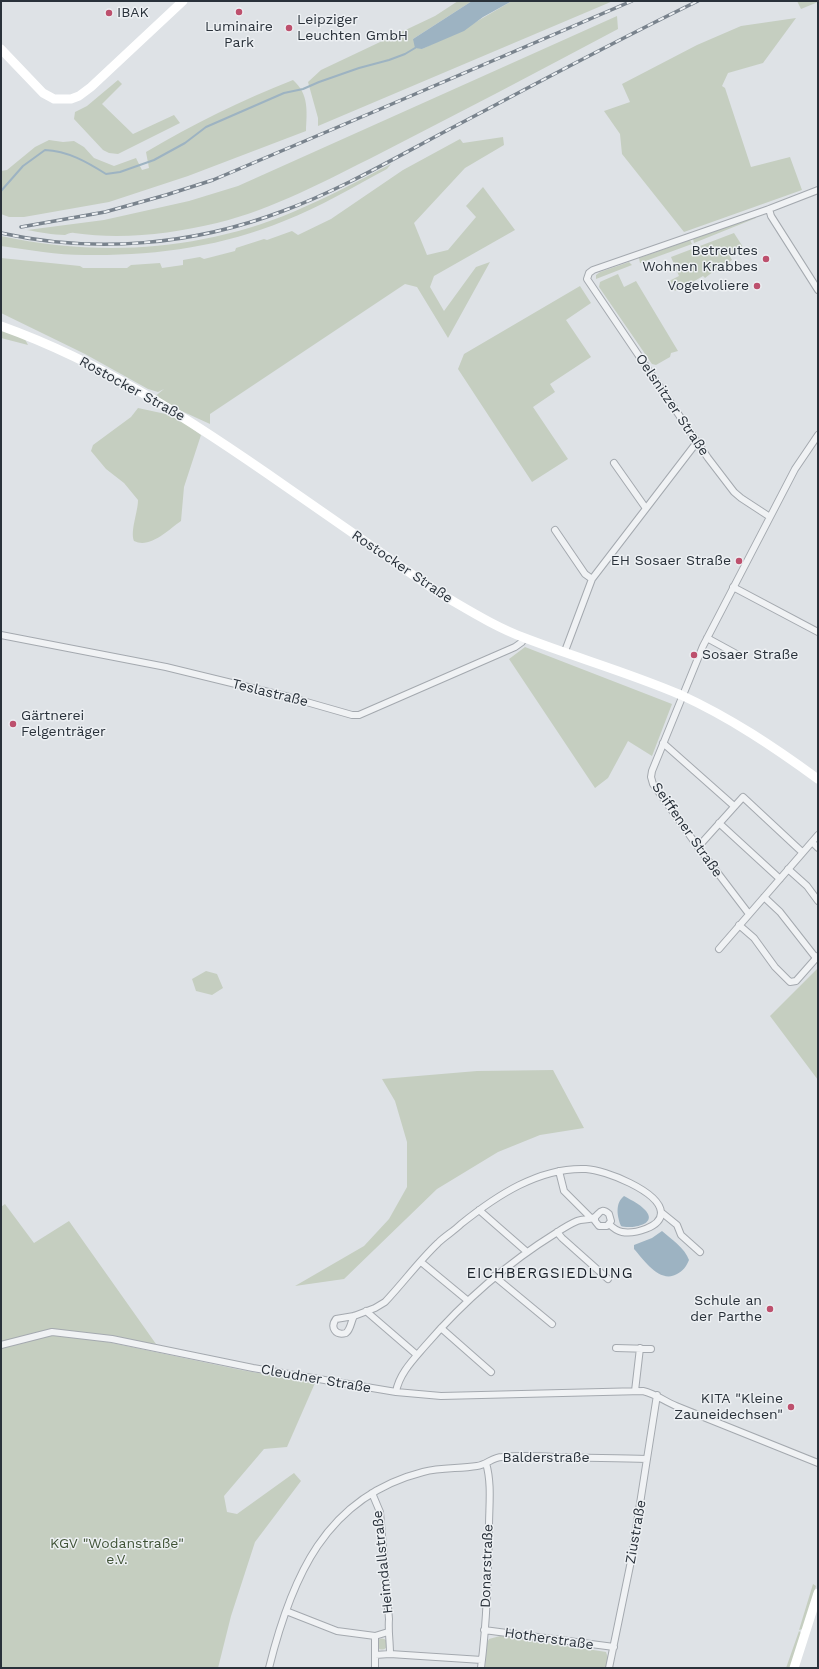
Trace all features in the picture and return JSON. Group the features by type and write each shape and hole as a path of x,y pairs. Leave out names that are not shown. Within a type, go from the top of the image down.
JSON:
{"main road":[{"path":"1,49 42,93 54,99 71,99 79,96 91,86 183,1"},
{"name":"Rostocker Straße","path":"1,326 81,360 153,398 220,440 439,593 477,615 524,638 564,651 682,696 726,717 757,736 818,779"},
{"path":"794,1668 818,1593"}],"street":[{"path":"818,190 769,209 771,216 818,290"},
{"name":"Oelsnitzer Straße","path":"769,209 593,270 589,273 587,279 716,470 734,492 770,517"},
{"path":"682,696 707,638 733,587 795,469 818,435"},
{"path":"564,651 592,579 645,507 697,442"},
{"path":"614,463 645,507"},
{"path":"555,530 585,574 592,579"},
{"path":"733,587 818,632"},
{"name":"Teslastraße","path":"1,635 166,667 289,697 352,715 359,715 515,647 522,642 524,638"},
{"path":"707,638 740,656"},
{"name":"Seiffener Straße","path":"682,696 652,771 651,777 653,784 698,847 749,914"},
{"path":"663,743 734,806"},
{"path":"698,847 743,796 802,852"},
{"path":"719,823 780,879"},
{"path":"719,949 818,834"},
{"path":"812,842 818,848"},
{"path":"788,869 807,886 818,901"},
{"path":"739,925 754,938 775,967 790,982 796,981 817,957 780,912 764,897"},
{"path":"354,1316 385,1302 438,1243 479,1210 519,1186 540,1176 559,1171 586,1169 605,1172 634,1185 659,1204 661,1212 660,1217 653,1225 628,1233 620,1232 609,1224"},
{"path":"396,1392 401,1377 417,1355 467,1300 494,1276 557,1232 576,1222 593,1217 599,1211 606,1211 611,1217 609,1224 603,1227 596,1224 593,1217 564,1191 559,1171"},
{"path":"479,1210 527,1252"},
{"path":"661,1212 678,1225 681,1235 700,1252"},
{"path":"557,1232 608,1279"},
{"path":"421,1262 467,1300"},
{"path":"494,1276 552,1324"},
{"path":"366,1311 417,1355"},
{"path":"441,1328 491,1372"},
{"name":"Cleudner Straße","path":"1,1345 52,1332 112,1338 254,1368 396,1392 441,1396 635,1391 657,1395 665,1402 818,1463"},
{"path":"616,1348 651,1349"},
{"path":"635,1391 640,1348"},
{"name":"Ziustraße","path":"610,1668 631,1561 657,1395"},
{"name":"Balderstraße","path":"269,1668 286,1612 304,1567 320,1541 347,1512 372,1493 394,1482 422,1472 446,1468 478,1466 501,1456 647,1459"},
{"name":"Donarstraße","path":"481,1668 488,1573 489,1474 486,1463"},
{"name":"Heimdallstraße","path":"372,1493 380,1512 389,1619 388,1632 390,1636 390,1654"},
{"path":"286,1612 337,1631 375,1636 375,1668"},
{"name":"Hotherstraße","path":"484,1630 614,1647"},
{"name":"Heimdallstraße","path":"375,1636 388,1632"},
{"path":"375,1655 390,1654 482,1660"}],"green space":[{"path":"458,1 472,1 413,39 422,49 474,23 512,1 613,1 318,126 318,118 308,82 321,70 435,16"},
{"path":"797,1 818,1 818,2 801,9"},
{"path":"617,16 618,29 340,174 280,202 259,210 199,227 146,235 110,236 72,233 60,235 27,230 104,220 189,201 238,186"},
{"path":"796,18 763,63 728,73 722,86 725,88 751,167 790,157 802,190 684,232 622,154 620,134 604,111 630,102 622,84 697,45 741,26"},
{"path":"118,80 122,84 102,104 133,134 174,115 180,123 118,154 109,153 103,150 74,119 75,112 87,106"},
{"path":"293,80 302,91 306,103 306,131 188,176 109,202 24,217 9,217 1,214 1,171 7,170 35,147 49,140 63,142 74,141 84,147 94,158 114,166 136,158 142,170 149,168 146,152 218,113"},
{"path":"503,137 504,145 465,168 414,223 427,255 448,250 476,217 466,206 483,187 515,230 434,276 430,287 444,311 476,267 490,262 448,338 417,287 405,284 210,414 210,424 153,398 164,389 158,392 148,389 85,354 1,313 1,258 80,266 83,268 127,268 131,265 160,263 162,268 183,265 183,260 200,257 204,259 235,251 236,248 264,239 267,240 292,231 298,235 331,219 403,170 460,139 463,143"},
{"path":"391,164 387,169 297,215 260,230 211,243 161,252 110,255 64,254 1,246 1,236 38,243 75,247 112,248 186,242 222,235 258,225 293,212"},
{"path":"756,218 694,243 693,239"},
{"path":"734,233 743,247 730,256 732,260 729,262 728,260 705,278 703,276 691,283 692,286 690,288 686,283 675,291 669,281 679,276 671,257"},
{"path":"690,240 692,244 640,263 639,258"},
{"path":"629,262 632,265 596,279 596,275 600,272"},
{"path":"618,274 624,287 636,281 678,351 671,353 670,357 656,365 652,364 599,287 600,282"},
{"path":"580,286 591,303 566,320 591,357 550,384 555,392 533,407 568,459 532,482 458,369 464,354"},
{"path":"1,330 25,339 28,345 1,338"},
{"path":"138,408 175,416 201,435 184,487 181,521 159,537 146,543 134,541 133,537 138,500 124,483 106,469 91,451 93,445 131,417"},
{"path":"525,647 672,704 652,756 628,741 608,778 595,788 509,659"},
{"path":"818,968 818,1080 770,1016"},
{"path":"206,971 217,974 223,988 212,995 196,991 192,979"},
{"path":"553,1070 584,1128 540,1135 498,1152 437,1189 344,1279 295,1286 364,1246 389,1219 407,1187 407,1142 395,1101 382,1079 477,1071"},
{"path":"5,1204 34,1243 69,1221 156,1344 52,1332 1,1342 1,1207"},
{"name":"KGV \"Wodanstraße\" e.V.","path":"53,1335 98,1340 241,1370 315,1383 287,1447 264,1449 224,1496 227,1512 237,1514 294,1473 301,1481 255,1542 231,1616 218,1668 1,1668 1,1348"},
{"path":"813,1584 816,1586 803,1629 799,1630"},
{"path":"799,1631 802,1634 790,1668 786,1668"},
{"path":"500,1636 606,1652 608,1658 606,1668 485,1668 487,1643 489,1639"},
{"path":"380,1639 384,1639 386,1640 386,1648 380,1649 377,1646 377,1642"}],"water":[{"path":"472,1 512,1 483,17 464,31 422,49 415,48 413,39"},
{"path":"624,1196 644,1208 649,1218 644,1224 634,1227 621,1226 618,1206 619,1202"},
{"path":"662,1231 681,1248 689,1260 683,1270 671,1276 665,1276 653,1269 634,1249 634,1245 652,1238"}],"waterway":[{"path":"1,191 23,166 45,150 62,152 84,161 106,174 120,172 154,160 185,143 206,127 284,93 303,89 359,68 389,60 405,54 415,48"}],"railway":[{"path":"21,227 105,212 213,180 632,1"},
{"path":"1,233 72,243 144,243 215,232 249,223 304,203 346,184 603,49 698,1"}],"place":[{"name":"Luminaire Park","path":"239,12"},
{"name":"IBAK","path":"109,13"},
{"name":"Leipziger Leuchten GmbH","path":"289,28"},
{"name":"Betreutes Wohnen Krabbes","path":"766,259"},
{"name":"Vogelvoliere","path":"757,286"},
{"name":"EH Sosaer Straße","path":"739,561"},
{"name":"Sosaer Straße","path":"694,655"},
{"name":"Gärtnerei Felgenträger","path":"13,724"},
{"name":"Schule an der Parthe","path":"770,1309"},
{"name":"KITA \"Kleine Zauneidechsen\"","path":"791,1407"}],"district":[{"name":"EICHBERGSIEDLUNG","path":"550,1274"}]}
